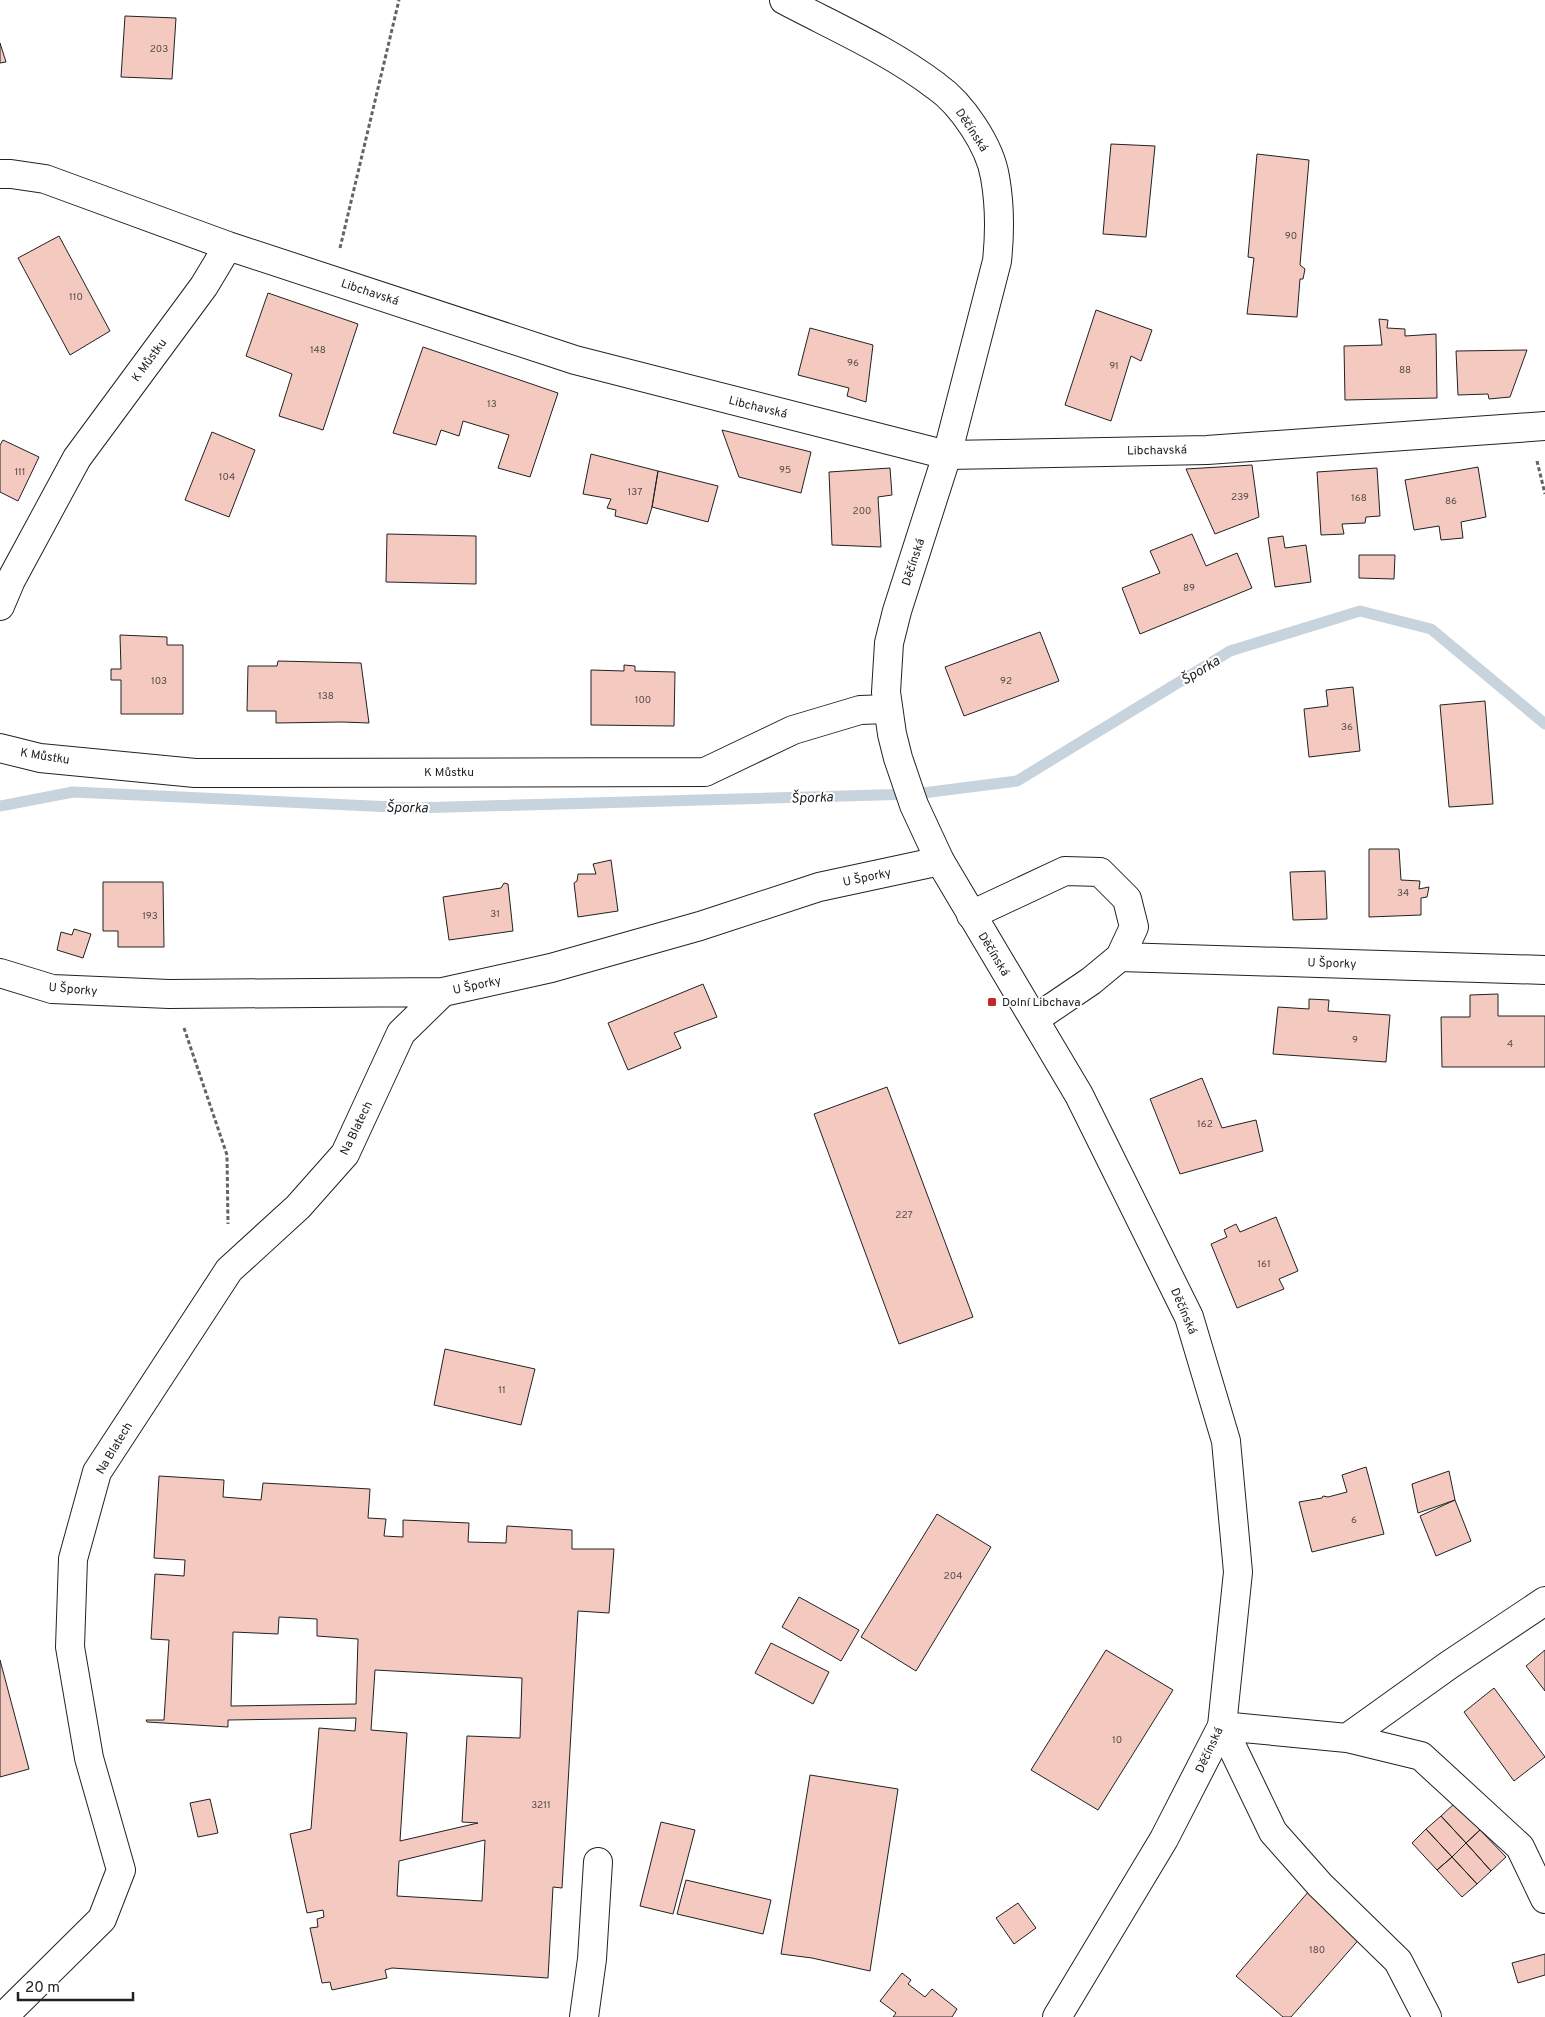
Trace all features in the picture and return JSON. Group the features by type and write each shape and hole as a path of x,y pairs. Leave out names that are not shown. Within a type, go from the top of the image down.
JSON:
{"street":[{"name":"Děčínská","path":"784,0 885,52 938,86 968,121 984,145 995,176 999,209 997,261 947,455 897,611 889,643 886,692 888,709 898,758 926,833 940,862 1036,1019 1079,1095 1189,1317 1226,1441 1238,1572 1222,1726 1164,1839 1058,2017"},
{"name":"Libchavská","path":"0,174 45,179 228,246 575,360 947,455 1207,450 1545,426"},
{"name":"K Můstku","path":"0,606 11,580 77,458 204,286 228,246"},
{"name":"K Můstku","path":"0,748 40,758 195,773 705,772 793,730 860,710 888,709"},
{"name":"U Šporky","path":"0,973 52,989 169,994 443,992 551,968 700,926 819,887 940,862"},
{"path":"971,915 1065,871 1100,872 1127,898 1134,927 1120,956 1091,981 1036,1019"},
{"name":"U Šporky","path":"1120,956 1545,970"},
{"name":"Na Blatech","path":"3,2017 50,1968 102,1919 121,1870 89,1758 70,1647 73,1559 97,1472 229,1270 298,1207 345,1154 401,1033 443,992"},
{"path":"1347,1738 1449,1665 1545,1601"},
{"path":"1222,1726 1347,1738 1421,1756 1520,1847 1545,1899"},
{"path":"1222,1726 1273,1832 1320,1885 1398,1961 1427,2017"},
{"path":"584,2017 592,1959 598,1862"}],"path":[{"path":"333,280 399,0"},
{"path":"169,994 186,1032 227,1155 229,1270"}],"building":[{"path":"125,16 176,18 172,79 121,77"},
{"path":"0,43 6,62 0,63"},
{"path":"1111,144 1155,146 1146,237 1103,234"},
{"path":"1257,154 1309,160 1300,265 1305,269 1303,279 1300,279 1297,317 1247,314 1254,258 1248,257"},
{"path":"59,236 110,331 70,355 18,258"},
{"path":"268,293 358,324 323,430 279,416 292,374 246,356"},
{"path":"1096,310 1152,330 1141,361 1131,356 1111,421 1065,405"},
{"path":"1379,319 1388,320 1387,328 1405,329 1405,336 1436,334 1437,398 1345,400 1344,346 1382,345"},
{"path":"810,328 873,345 866,402 847,396 849,388 798,375"},
{"path":"423,347 558,393 530,477 498,468 509,435 463,421 459,436 441,430 436,445 393,433"},
{"path":"1527,350 1510,397 1489,399 1488,394 1458,395 1456,351"},
{"path":"722,430 811,452 801,493 739,477"},
{"path":"212,432 255,450 229,517 185,500"},
{"path":"3,440 39,457 18,501 0,492 0,445"},
{"path":"591,454 658,471 647,524 615,516 616,510 607,508 611,499 583,494"},
{"path":"1252,465 1259,517 1215,534 1186,469"},
{"path":"1478,467 1486,517 1461,522 1463,538 1441,540 1439,526 1414,530 1405,480"},
{"path":"890,468 892,495 878,497 881,547 832,545 829,472"},
{"path":"1377,468 1380,516 1366,517 1365,523 1342,524 1344,534 1321,535 1317,472"},
{"path":"658,471 718,486 708,522 652,507"},
{"path":"387,534 476,536 476,584 386,582"},
{"path":"1192,534 1206,566 1237,553 1252,588 1140,634 1122,588 1160,573 1150,551"},
{"path":"1283,536 1285,548 1306,545 1311,582 1275,587 1268,538"},
{"path":"1359,555 1395,555 1394,579 1359,578"},
{"path":"1040,632 1059,681 964,716 945,667"},
{"path":"120,635 167,637 167,645 183,645 183,714 121,714 121,680 111,680 111,669 121,669"},
{"path":"278,661 361,663 369,723 276,723 276,711 247,711 248,666 277,666"},
{"path":"624,665 635,666 635,671 675,672 674,726 591,725 591,670 624,671"},
{"path":"1353,687 1360,751 1309,757 1304,709 1328,706 1326,690"},
{"path":"1485,701 1493,804 1449,807 1440,705"},
{"path":"1369,849 1399,849 1401,880 1420,881 1419,889 1429,887 1427,897 1421,898 1421,915 1369,917"},
{"path":"611,860 618,911 578,917 574,883 577,881 578,874 596,874 593,864"},
{"path":"1325,871 1327,919 1293,920 1290,872"},
{"path":"103,882 163,882 164,947 118,947 118,931 103,931"},
{"path":"504,883 508,884 513,931 449,940 443,897 501,888"},
{"path":"74,929 91,934 83,958 57,950 61,932 72,935"},
{"path":"703,984 717,1017 674,1033 681,1048 628,1070 608,1023"},
{"path":"1498,994 1498,1016 1545,1016 1545,1067 1442,1067 1441,1017 1470,1017 1470,995"},
{"path":"1309,999 1329,1000 1328,1011 1390,1015 1386,1062 1273,1054 1278,1007 1309,1009"},
{"path":"1202,1078 1222,1128 1256,1120 1263,1151 1180,1174 1150,1099"},
{"path":"887,1087 973,1317 899,1344 814,1114"},
{"path":"1276,1217 1298,1271 1279,1279 1284,1289 1237,1308 1211,1244 1227,1237 1224,1230 1236,1224 1240,1232"},
{"path":"445,1349 535,1369 521,1425 434,1405"},
{"path":"1366,1467 1384,1534 1312,1552 1299,1502 1347,1492 1342,1475"},
{"path":"1449,1471 1455,1500 1418,1513 1412,1484"},
{"path":"159,1476 224,1480 223,1497 261,1500 263,1483 370,1489 368,1518 386,1519 384,1536 403,1537 403,1520 469,1523 468,1542 506,1543 507,1526 572,1530 572,1549 614,1549 609,1613 578,1611 562,1888 553,1887 548,1978 392,1968 385,1970 387,1978 332,1990 330,1982 322,1983 310,1928 318,1927 317,1919 324,1917 323,1910 307,1913 290,1834 311,1829 319,1728 355,1731 356,1718 228,1720 228,1727 147,1722 146,1720 164,1720 169,1640 151,1639 155,1574 184,1576 185,1560 154,1558","holes":["279,1617 317,1619 317,1636 358,1639 356,1704 231,1706 233,1632 278,1634","375,1670 522,1678 520,1738 467,1736 462,1822 478,1823 400,1841 407,1733 371,1730","485,1840 482,1901 397,1896 399,1861"]},
{"path":"1455,1500 1471,1541 1436,1556 1420,1516"},
{"path":"937,1514 991,1547 916,1671 861,1637"},
{"path":"799,1597 859,1630 841,1661 782,1627"},
{"path":"771,1643 829,1672 813,1704 755,1673"},
{"path":"1106,1650 1173,1690 1098,1810 1031,1770"},
{"path":"1545,1650 1545,1691 1526,1666"},
{"path":"0,1660 29,1769 0,1777"},
{"path":"1494,1688 1545,1757 1514,1781 1464,1712"},
{"path":"810,1775 898,1789 870,1971 812,1958 781,1954"},
{"path":"210,1799 218,1833 198,1837 190,1803"},
{"path":"1455,1803 1480,1830 1466,1843 1441,1816"},
{"path":"1441,1816 1466,1843 1452,1857 1426,1829"},
{"path":"661,1822 695,1830 673,1914 640,1906"},
{"path":"1426,1829 1452,1857 1437,1870 1412,1843"},
{"path":"1480,1830 1506,1857 1491,1871 1466,1843"},
{"path":"1466,1843 1491,1871 1477,1884 1452,1857"},
{"path":"1452,1857 1477,1884 1462,1897 1437,1870"},
{"path":"686,1880 771,1900 763,1934 677,1914"},
{"path":"1309,1891 1362,1936 1291,2017 1283,2017 1236,1976"},
{"path":"1018,1903 1036,1928 1014,1944 996,1918"},
{"path":"1545,1954 1545,1975 1518,1983 1512,1963"},
{"path":"902,1973 911,1980 908,1984 925,1997 932,1989 957,2009 952,2017 893,2017 896,2013 880,2001"}],"waterway":[{"name":"Šporka","path":"0,806 73,792 414,808 915,794 1017,781 1230,651 1360,611 1431,629 1545,724"}],"place":[{"name":"Dolní Libchava","path":"992,1002"}]}
